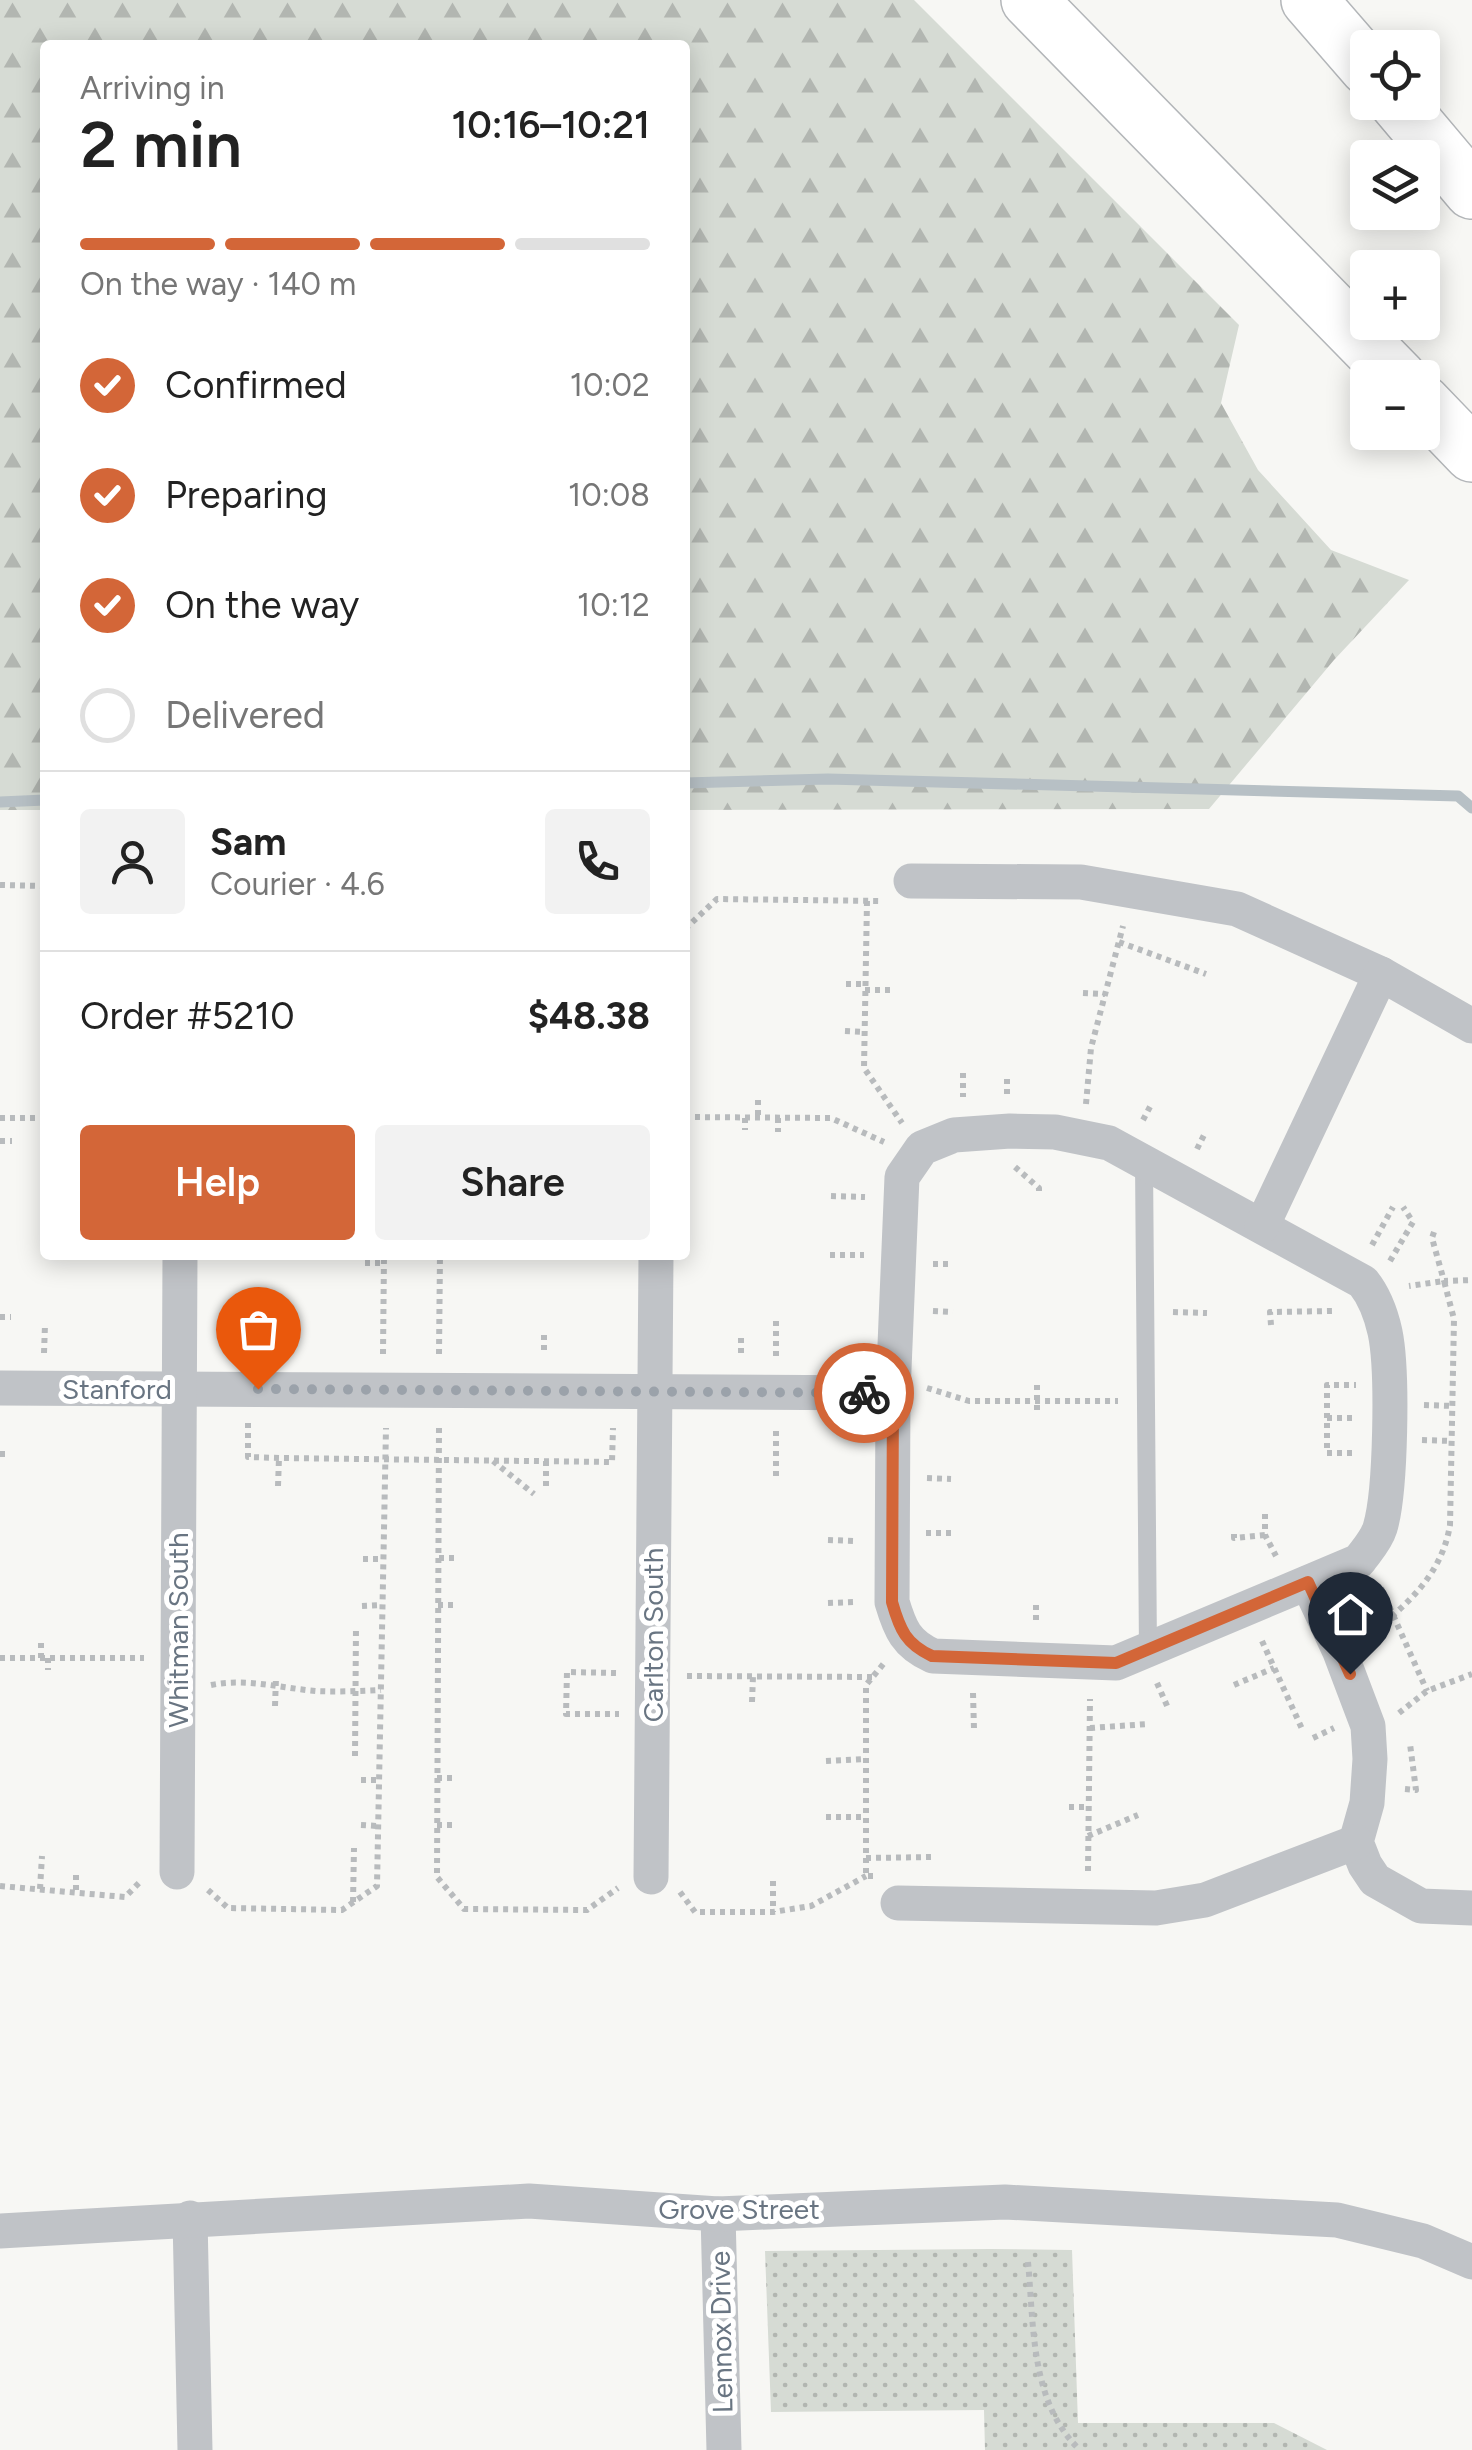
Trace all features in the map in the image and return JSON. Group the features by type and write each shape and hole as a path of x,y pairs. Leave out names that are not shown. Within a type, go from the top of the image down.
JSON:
{"highway":[{"path":"1030,0 1381,360"},
{"path":"1309,0 1350,47"},
{"path":"1412,120 1472,191"},
{"path":"1440,421 1472,454"}],"street":[{"path":"904,891 1081,882 1237,909 1381,974 1472,1026"},
{"path":"1262,1226 1381,974"},
{"path":"1055,1132 1145,1146 1262,1226 1363,1282 1371,1292 1386,1334 1373,1417 1385,1509 1378,1534 1359,1562 1308,1582 1157,1673 1116,1663 932,1656 913,1647 900,1631 892,1602 907,1390 902,1177 922,1148 954,1135 1055,1132"},
{"name":"Whitman South","path":"173,1876 180,1260"},
{"name":"Carlton South","path":"647,1878 656,1260"},
{"name":"Stanford","path":"0,1388 907,1390"},
{"path":"1308,1582 1368,1726 1367,1804 1356,1842 1365,1865 1376,1880 1420,1906 1472,1908"},
{"path":"890,1890 1156,1908 1205,1900 1356,1842"},
{"name":"Grove Street","path":"0,2231 528,2201 718,2214 1005,2202 1338,2220 1422,2241 1472,2262"},
{"name":"Lennox Drive","path":"718,2214 724,2450"},
{"path":"190,2218 195,2450"}],"lane":[{"path":"1145,1146 1157,1673"}],"path":[{"path":"0,885 40,886"},
{"path":"690,924 717,899 867,901 904,891"},
{"path":"760,899 760,909"},
{"path":"867,901 864,1068 901,1126 914,1116"},
{"path":"1097,1109 1082,1107 1091,1048 1128,910"},
{"path":"1119,942 1206,974"},
{"path":"846,984 892,990"},
{"path":"1083,993 1105,994"},
{"path":"844,1030 865,1032"},
{"path":"963,1074 963,1107"},
{"path":"758,1100 758,1118"},
{"path":"1145,1146 1140,1128 1152,1103"},
{"path":"690,1117 831,1118 886,1141 878,1151"},
{"path":"0,1118 40,1118"},
{"path":"745,1118 745,1130"},
{"path":"778,1118 778,1132"},
{"path":"1192,1157 1205,1133"},
{"path":"0,1141 12,1141"},
{"path":"1027,1163 1010,1163 1039,1188 1039,1194"},
{"path":"832,1196 867,1198 867,1188"},
{"path":"1368,1253 1394,1207"},
{"path":"1387,1267 1413,1222 1403,1207"},
{"path":"1434,1232 1432,1238 1444,1280 1472,1280"},
{"path":"866,1236 866,1272"},
{"path":"830,1256 866,1256"},
{"path":"365,1263 379,1260"},
{"path":"383,1365 384,1260"},
{"path":"439,1366 440,1260"},
{"path":"1271,1325 1270,1312 1352,1310"},
{"path":"0,1317 11,1317"},
{"path":"776,1318 776,1370"},
{"path":"44,1362 45,1325"},
{"path":"230,1363 230,1325 258,1325"},
{"path":"279,1332 279,1364"},
{"path":"1358,1370 1358,1385 1373,1417"},
{"path":"1036,1385 1037,1414"},
{"path":"1358,1385 1327,1385 1327,1453 1358,1453"},
{"path":"907,1390 969,1400 1121,1401"},
{"path":"0,1886 125,1897 173,1876 228,1908 342,1910 377,1886 386,1416"},
{"path":"439,1416 437,1877 464,1909 587,1910 618,1888 647,1878 695,1912 773,1912 810,1906 866,1876"},
{"path":"1327,1418 1373,1417"},
{"path":"1358,1436 1373,1417"},
{"path":"235,1420 248,1420 248,1457 279,1458 612,1462 613,1425 626,1425"},
{"path":"757,1425 793,1425"},
{"path":"776,1425 776,1476"},
{"path":"278,1486 279,1458"},
{"path":"492,1460 534,1494"},
{"path":"546,1461 546,1487"},
{"path":"920,1478 951,1479"},
{"path":"1264,1514 1264,1535 1279,1562"},
{"path":"920,1533 950,1533"},
{"path":"1234,1534 1234,1538 1264,1535"},
{"path":"828,1540 863,1542"},
{"path":"438,1558 457,1558"},
{"path":"363,1559 383,1560"},
{"path":"1374,1573 1427,1691"},
{"path":"828,1603 862,1604 863,1587"},
{"path":"362,1606 382,1605"},
{"path":"438,1605 457,1605"},
{"path":"354,1756 356,1628"},
{"path":"1259,1635 1303,1731"},
{"path":"42,1638 48,1670"},
{"path":"0,1658 148,1658 147,1647"},
{"path":"866,1876 866,1685 884,1660 894,1670"},
{"path":"772,1662 772,1676"},
{"path":"739,1664 739,1676"},
{"path":"1234,1686 1274,1668"},
{"path":"625,1714 566,1714 568,1672 628,1674"},
{"path":"1157,1673 1168,1708"},
{"path":"1387,1722 1427,1691 1472,1674"},
{"path":"684,1676 873,1677"},
{"path":"752,1702 753,1676"},
{"path":"202,1688 276,1681 315,1691 381,1690"},
{"path":"275,1706 276,1681"},
{"path":"970,1691 974,1729"},
{"path":"1088,1882 1090,1693 1102,1693"},
{"path":"1090,1728 1148,1724"},
{"path":"826,1760 866,1759"},
{"path":"437,1778 454,1778"},
{"path":"361,1780 379,1780"},
{"path":"1069,1807 1088,1807"},
{"path":"1088,1836 1138,1815"},
{"path":"826,1817 866,1817"},
{"path":"437,1824 454,1824"},
{"path":"361,1825 378,1826"},
{"path":"353,1903 354,1848"},
{"path":"40,1889 42,1856"},
{"path":"866,1858 934,1857"},
{"path":"76,1875 76,1892"},
{"path":"866,1876 890,1890"},
{"path":"772,1881 773,1912"},
{"path":"274,1898 274,1909"},
{"path":"540,1898 540,1910"},
{"path":"736,1902 736,1912"},
{"path":"1028,2262 1036,2361 1069,2450"},
{"path":"1063,2434 1080,2450"}],"green space":[{"path":"0,0 914,0 1239,325 1221,403 1258,470 1331,550 1409,580 1334,660 1209,809 690,810 690,40 40,40 40,810 0,810"},
{"path":"1072,2250 1078,2423 1274,2423 1327,2450 985,2450 984,2410 771,2412 765,2251"}],"waterway":[{"path":"690,783 828,779 1458,796 1472,808"},
{"path":"0,802 40,800"}],"way so far":[{"path":"258,1389 864,1393"}],"route":[{"path":"864,1393 893,1393 892,1602 900,1631 913,1647 932,1656 1116,1663 1308,1582 1350,1674"}]}
